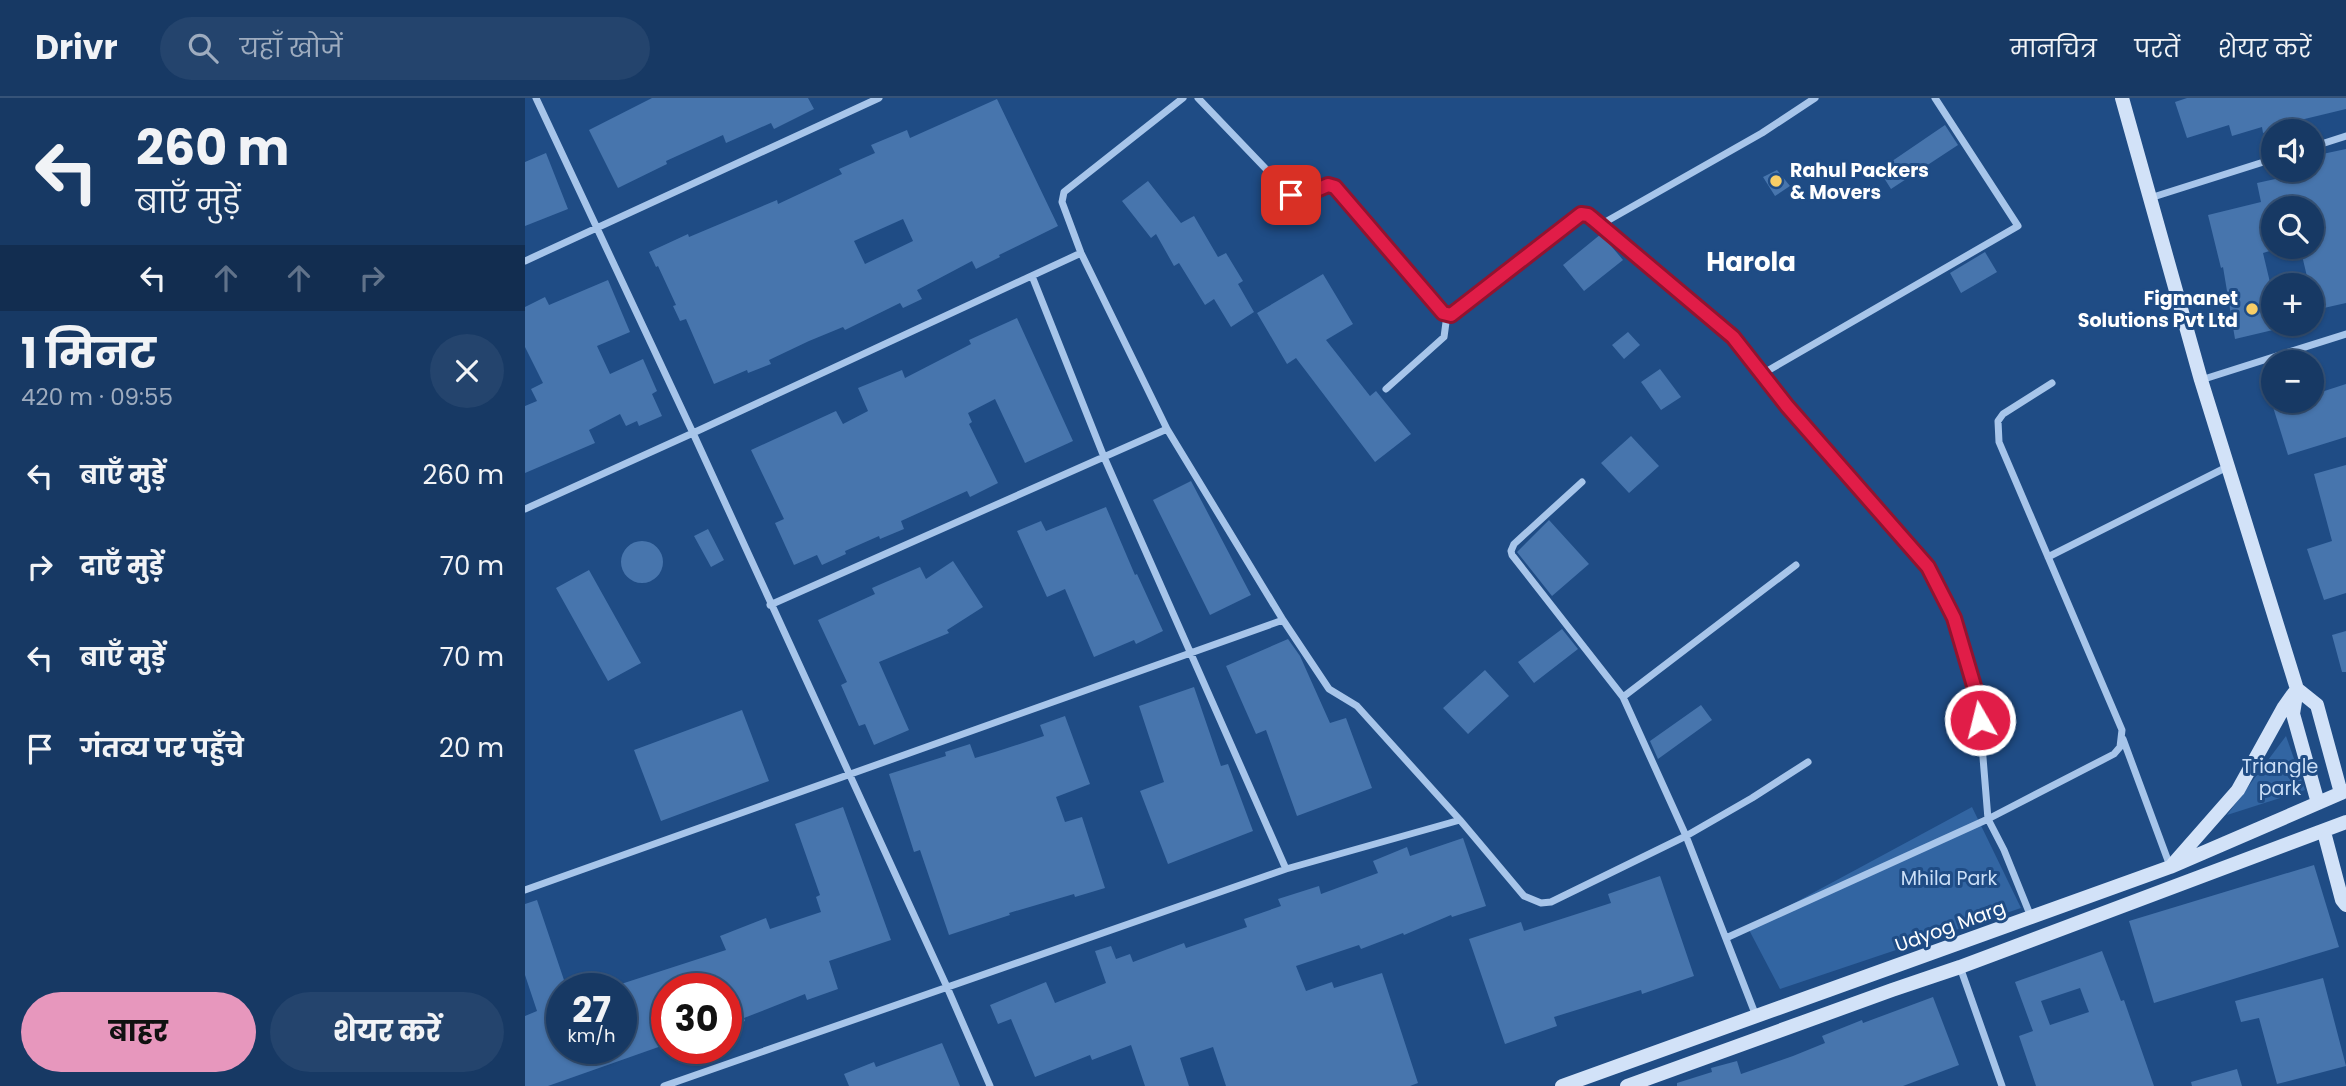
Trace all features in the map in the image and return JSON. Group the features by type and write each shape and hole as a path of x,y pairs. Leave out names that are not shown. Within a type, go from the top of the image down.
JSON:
{"street":[{"path":"535,98 693,433 990,1086"},
{"path":"525,261 879,98"},
{"path":"1183,98 1064,192 1062,202 1081,253 1167,429 1283,620 1329,689 1357,706 1460,820 1524,896 1541,903 1551,902 1686,836 1808,762"},
{"path":"1198,98 1291,195 1303,196 1328,185 1335,187 1447,315 1454,315 1581,214 1588,215 1733,337 1787,406 1928,567 1941,591 1954,618 1977,696 1987,819 2004,850 2031,917"},
{"path":"1599,225 1762,133 1815,98"},
{"path":"1762,374 2018,226 1935,98"},
{"path":"2122,98 2201,380 2297,689 2293,714 2318,803"},
{"path":"2324,143 2346,136"},
{"path":"2150,198 2261,163"},
{"path":"525,509 1081,253"},
{"path":"1032,276 1104,457 1286,869"},
{"path":"1386,389 1444,337 1447,315"},
{"path":"2201,380 2346,334"},
{"path":"2052,383 2003,414 1998,421 1999,442 2122,730 2170,867 2238,790 2284,707 2297,689"},
{"path":"770,605 1167,429"},
{"path":"2048,557 2228,467"},
{"path":"1582,482 1514,544 1512,555 1623,697 1686,836 1756,1017"},
{"path":"1623,697 1796,565"},
{"path":"525,890 1283,620"},
{"path":"2297,689 2316,705 2343,792"},
{"path":"1726,938 1987,819 2114,754 2123,738"},
{"name":"Udyog Marg","path":"1562,1086 2170,867 2343,792"},
{"path":"664,1086 1286,869 1460,820"},
{"path":"1627,1086 1892,989 1960,967 2346,822"},
{"path":"2324,832 2342,900 2346,905"},
{"path":"1960,967 2002,1086"}],"green space":[{"name":"Triangle park","path":"2286,736 2305,790 2227,815"},
{"name":"Mhila Park","path":"1972,807 2021,908 1780,989 1748,928"}],"building":[{"path":"652,98 808,98 814,109 774,129 771,123 726,143 723,135 666,161 667,164 618,188 589,130"},
{"path":"2187,98 2346,98 2346,109 2305,119 2261,119 2261,127 2232,136 2229,125 2187,138 2175,102"},
{"path":"997,99 1058,226 976,269 972,261 917,290 922,299 903,308 900,303 845,330 843,327 809,341 769,360 771,364 748,373 747,370 714,384 686,319 680,321 673,306 676,305 649,252 777,200 778,204 842,174 839,169 875,153 871,145 907,130 910,138","holes":["903,219 913,241 865,264 854,241"]},
{"path":"1945,125 1958,145 1891,189 1879,170"},
{"path":"2346,149 2346,303 2324,308 2324,273 2306,273 2303,259 2324,259 2324,196 2261,196 2261,202 2257,183 2324,182 2324,154"},
{"path":"546,153 568,209 525,226 525,162"},
{"name":"Rahul Packers & Movers","path":"1777,170 1790,186 1775,196 1763,177"},
{"path":"1148,181 1181,223 1194,216 1218,257 1226,253 1243,281 1238,284 1254,312 1231,327 1214,299 1205,305 1179,263 1174,266 1156,234 1151,238 1122,201"},
{"path":"2261,202 2261,259 2264,259 2268,273 2261,273 2261,333 2235,339 2223,267 2221,268 2208,215"},
{"path":"1601,234 1623,260 1584,291 1563,265"},
{"path":"1985,252 1997,272 1961,293 1950,273"},
{"path":"1323,274 1353,324 1326,340 1370,396 1376,391 1411,434 1375,462 1296,358 1287,364 1257,313"},
{"path":"608,280 630,332 597,346 610,374 643,359 657,391 652,394 662,416 639,426 637,421 626,426 620,414 589,430 595,443 525,473 525,406 537,401 531,389 543,383 525,347 525,307 545,297 549,305"},
{"path":"1017,318 1073,441 1025,463 995,399 968,413 972,422 969,424 998,483 970,497 967,491 901,521 904,529 880,539 879,536 822,565 817,555 794,565 775,523 784,519 751,450 836,411 843,424 868,411 858,388 902,370 905,378 971,344 969,340"},
{"path":"1628,332 1640,345 1624,359 1612,345"},
{"path":"1660,369 1681,397 1661,410 1641,382"},
{"path":"2346,384 2346,437 2288,455 2275,413 2324,413 2324,391"},
{"path":"1631,436 1659,466 1629,493 1601,463"},
{"path":"2346,465 2346,593 2324,600 2307,549 2332,541 2314,474"},
{"path":"1191,481 1251,595 1210,615 1153,500"},
{"path":"1106,507 1163,631 1136,644 1134,640 1094,657 1065,589 1047,597 1017,531 1041,521 1046,531"},
{"path":"1549,520 1589,564 1552,596 1517,552"},
{"path":"708,529 724,560 711,567 694,536"},
{"path":"642,541 657,547 663,562 657,577 642,583 627,577 621,562 627,547"},
{"path":"953,561 983,607 947,630 949,633 879,662 909,730 874,745 865,724 859,726 841,685 847,682 818,620 875,594 872,588 920,567 926,579"},
{"path":"589,570 641,663 608,681 556,588"},
{"path":"1562,629 1578,649 1534,683 1518,662"},
{"path":"2346,631 2346,672 2342,672 2332,635"},
{"path":"1288,639 1300,656 1330,723 1346,718 1372,788 1297,816 1266,730 1256,734 1226,666"},
{"path":"1485,670 1509,696 1468,734 1443,708"},
{"path":"1194,687 1221,766 1228,764 1253,831 1168,864 1140,791 1164,782 1139,706"},
{"path":"1701,705 1712,720 1658,759 1650,741"},
{"path":"742,710 769,781 661,821 634,750"},
{"path":"1065,716 1090,784 1056,797 1065,822 1082,817 1105,888 1009,913 1010,915 949,935 920,850 914,852 889,774 946,756 945,752 970,744 975,758 1044,736 1040,725"},
{"path":"843,807 891,940 829,961 838,989 807,1000 805,994 744,1018 745,1021 742,1022 742,973 655,973 726,950 720,936 766,918 770,929 821,912 816,897 820,895 795,824"},
{"path":"1463,838 1486,906 1452,917 1451,915 1361,949 1359,945 1296,966 1306,991 1332,982 1334,988 1382,973 1418,1083 1410,1086 1226,1086 1213,1047 1180,1058 1189,1086 1145,1086 1131,1045 1092,1060 1090,1055 1035,1077 1011,1019 998,1024 990,1005 1046,982 1055,1003 1106,983 1095,951 1111,946 1116,959 1130,954 1133,962 1184,943 1186,948 1247,927 1244,919 1281,906 1278,899 1319,886 1321,894 1378,873 1373,861 1407,847 1410,856"},
{"path":"2314,865 2339,947 2154,1003 2129,921"},
{"path":"1660,876 1694,976 1642,994 1641,990 1554,1017 1557,1026 1505,1044 1469,939 1521,922 1524,931 1611,903 1608,894"},
{"path":"537,900 562,973 546,973 546,1064 610,1064 548,1086 525,1086 525,1016 537,1011 525,975 525,904"},
{"path":"2102,951 2121,1001 2124,1000 2154,1086 2036,1086 2019,1036 2033,1031 2015,982","holes":["2080,988 2089,1012 2050,1025 2041,1001"]},
{"path":"651,974 651,1050 637,1055 637,979"},
{"path":"2323,978 2346,1066 2277,1084 2259,1018 2241,1022 2235,1001"},
{"path":"1933,997 1959,1065 1903,1086 1677,1086 1677,1083 1712,1072 1711,1068 1737,1061 1741,1074 1793,1056 1825,1043 1822,1036"},
{"path":"942,1043 960,1086 849,1086 844,1074 874,1062 876,1067"},
{"path":"2237,1069 2242,1086 2192,1086 2191,1082"}],"place":[{"name":"Rahul Packers & Movers","path":"1776,181"},
{"name":"Figmanet Solutions Pvt Ltd","path":"2252,309"}],"district":[{"name":"Harola","path":"1751,262"}],"route":[{"path":"1291,195 1303,196 1328,185 1335,187 1447,315 1454,315 1581,214 1588,215 1733,337 1787,406 1928,567 1954,618 1977,696 1980,720"}]}
